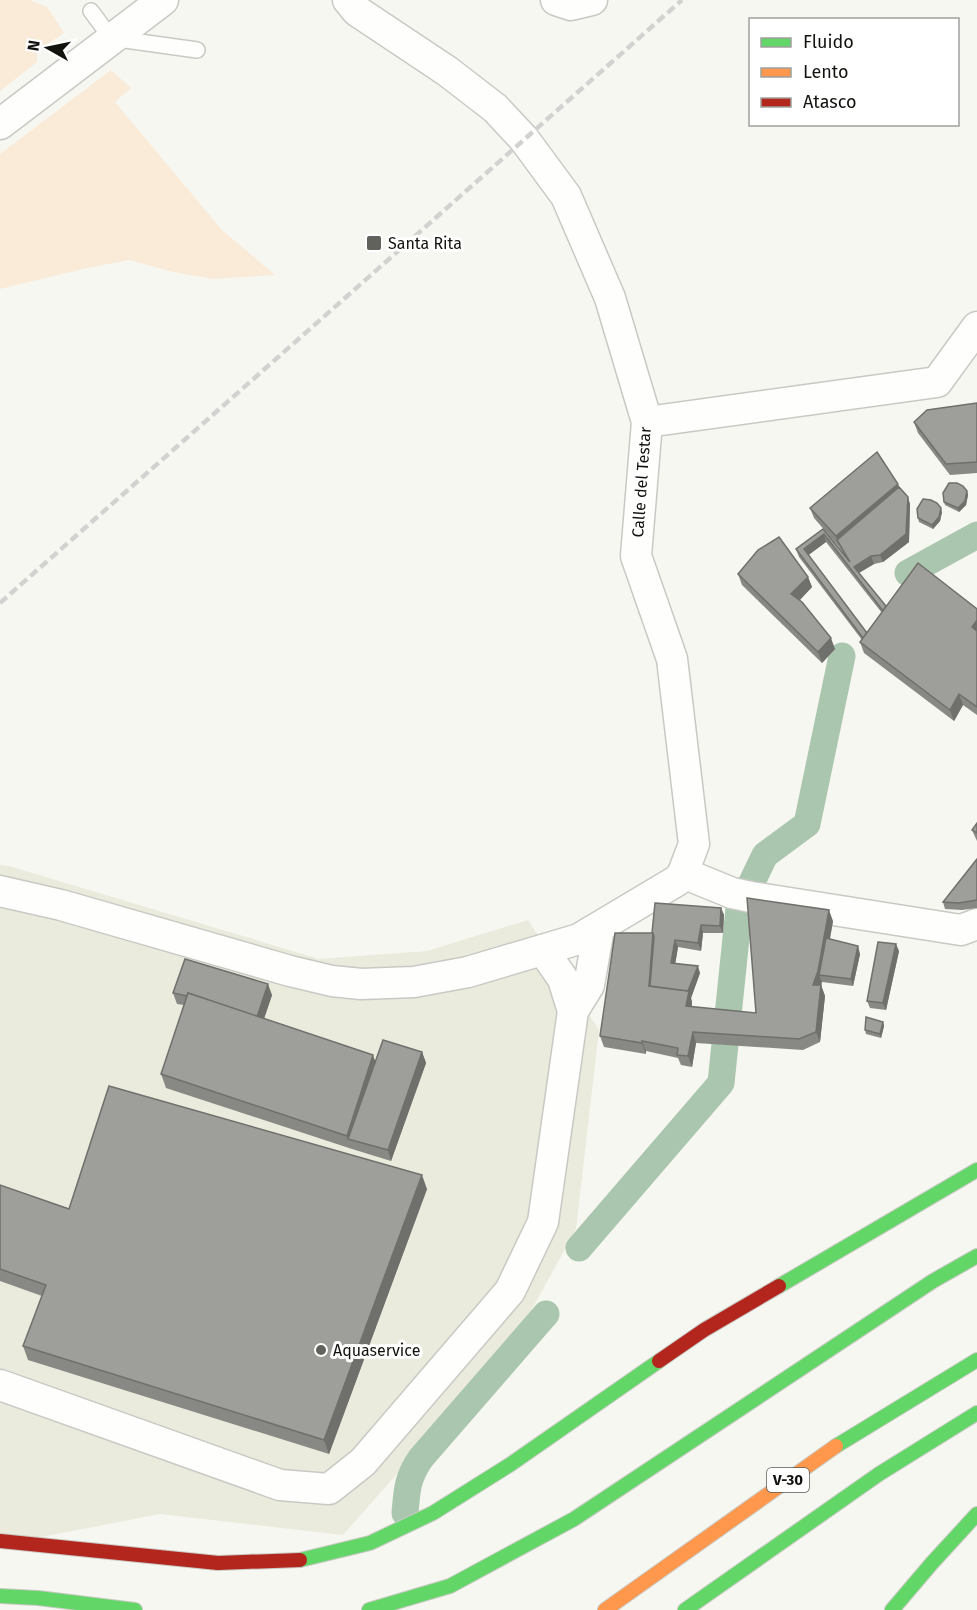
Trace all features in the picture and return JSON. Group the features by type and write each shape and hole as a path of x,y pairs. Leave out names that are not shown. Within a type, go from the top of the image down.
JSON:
{"main road":[{"path":"0,1541 218,1563 296,1561 370,1543 433,1513 511,1464 704,1329 977,1170"},
{"path":"369,1610 450,1586 574,1519 933,1281 977,1256"},
{"name":"V-30","path":"605,1610 846,1439 977,1360"},
{"path":"685,1610 879,1474 977,1413"},
{"path":"892,1610 977,1514"},
{"path":"0,1596 38,1598 135,1610"}],"street":[{"path":"0,124 163,0"},
{"name":"Calle del Testar","path":"348,0 357,11 447,71 495,108 524,140 566,196 610,298 647,422 636,556 672,659 694,844 683,873"},
{"path":"647,422 937,382 977,327"},
{"path":"0,891 61,905 290,971 361,984 414,982 468,972 543,950 589,934 678,880 683,873 741,895 961,930 977,924"},
{"path":"0,1385 280,1485 329,1489 363,1462 510,1291 543,1222 573,1011 589,985 589,934"},
{"path":"543,950 563,980 573,1011"}],"lane":[{"path":"91,11 111,38 197,50"}],"shaded area":[{"path":"0,0 30,0 47,7 64,33 37,51 37,62 0,91"},
{"path":"111,70 131,88 115,102 222,230 275,275 213,279 173,272 129,260 0,289 0,154"},
{"path":"0,865 319,959 427,951 528,920 599,1030 576,1229 515,1340 343,1535 160,1514 0,1545"}],"building":[{"path":"977,403 977,462 946,464 914,422 927,410"},
{"path":"877,452 898,484 836,536 810,508"},
{"path":"949,483 957,483 967,491 965,501 958,508 944,502 943,493"},
{"path":"899,487 908,497 906,534 880,555 871,556 854,567 886,606 883,611 824,534 804,549 867,633 863,638 796,549 823,529 850,562 837,540"},
{"path":"923,499 937,503 941,508 939,517 932,525 918,518 917,509"},
{"path":"779,537 808,577 791,594 802,602 831,638 818,652 738,574 758,550"},
{"path":"918,563 977,609 977,620 972,627 977,631 977,707 959,694 950,710 860,642"},
{"path":"977,823 977,833 972,830"},
{"path":"977,859 977,900 959,903 943,902"},
{"path":"747,898 829,910 818,971 813,985 821,985 816,1032 799,1039 693,1032 688,1056 677,1055 678,1048 600,1036 615,933 653,933 649,986 689,991 686,1006 756,1013"},
{"path":"655,903 721,908 720,926 701,925 698,943 675,940 671,963 698,966 688,991 650,986"},
{"path":"826,938 858,946 851,979 819,975"},
{"path":"878,942 896,944 883,1003 867,1001"},
{"path":"185,959 268,984 257,1017 188,993 187,996 173,993"},
{"path":"188,993 373,1055 347,1136 161,1074"},
{"path":"866,1017 883,1022 880,1034 865,1030"},
{"path":"383,1040 422,1052 388,1150 348,1139"},
{"path":"109,1086 422,1175 324,1440 23,1346 46,1285 0,1269 0,1185 69,1209"}],"waterway":[{"path":"908,573 977,535"},
{"path":"579,1248 721,1083 739,909 765,855 807,824 842,656"},
{"path":"405,1513 407,1491 416,1465 546,1314"}],"railway":[{"path":"0,603 682,0"}],"traffic: fast":[{"path":"779,1286 977,1170"},
{"path":"369,1610 450,1586 574,1519 933,1281 977,1256"},
{"path":"836,1446 977,1360"},
{"path":"300,1560 370,1543 433,1513 511,1464 659,1361"},
{"path":"685,1610 879,1474 977,1413"},
{"path":"892,1610 977,1514"},
{"path":"0,1596 38,1598 135,1610"}],"traffic: slow":[{"path":"605,1610 836,1446"}],"traffic: jam":[{"path":"659,1361 704,1330 779,1286"},
{"path":"0,1541 218,1563 300,1560"}],"place":[{"name":"Santa Rita","path":"374,243"},
{"name":"Aquaservice","path":"321,1350"}]}
